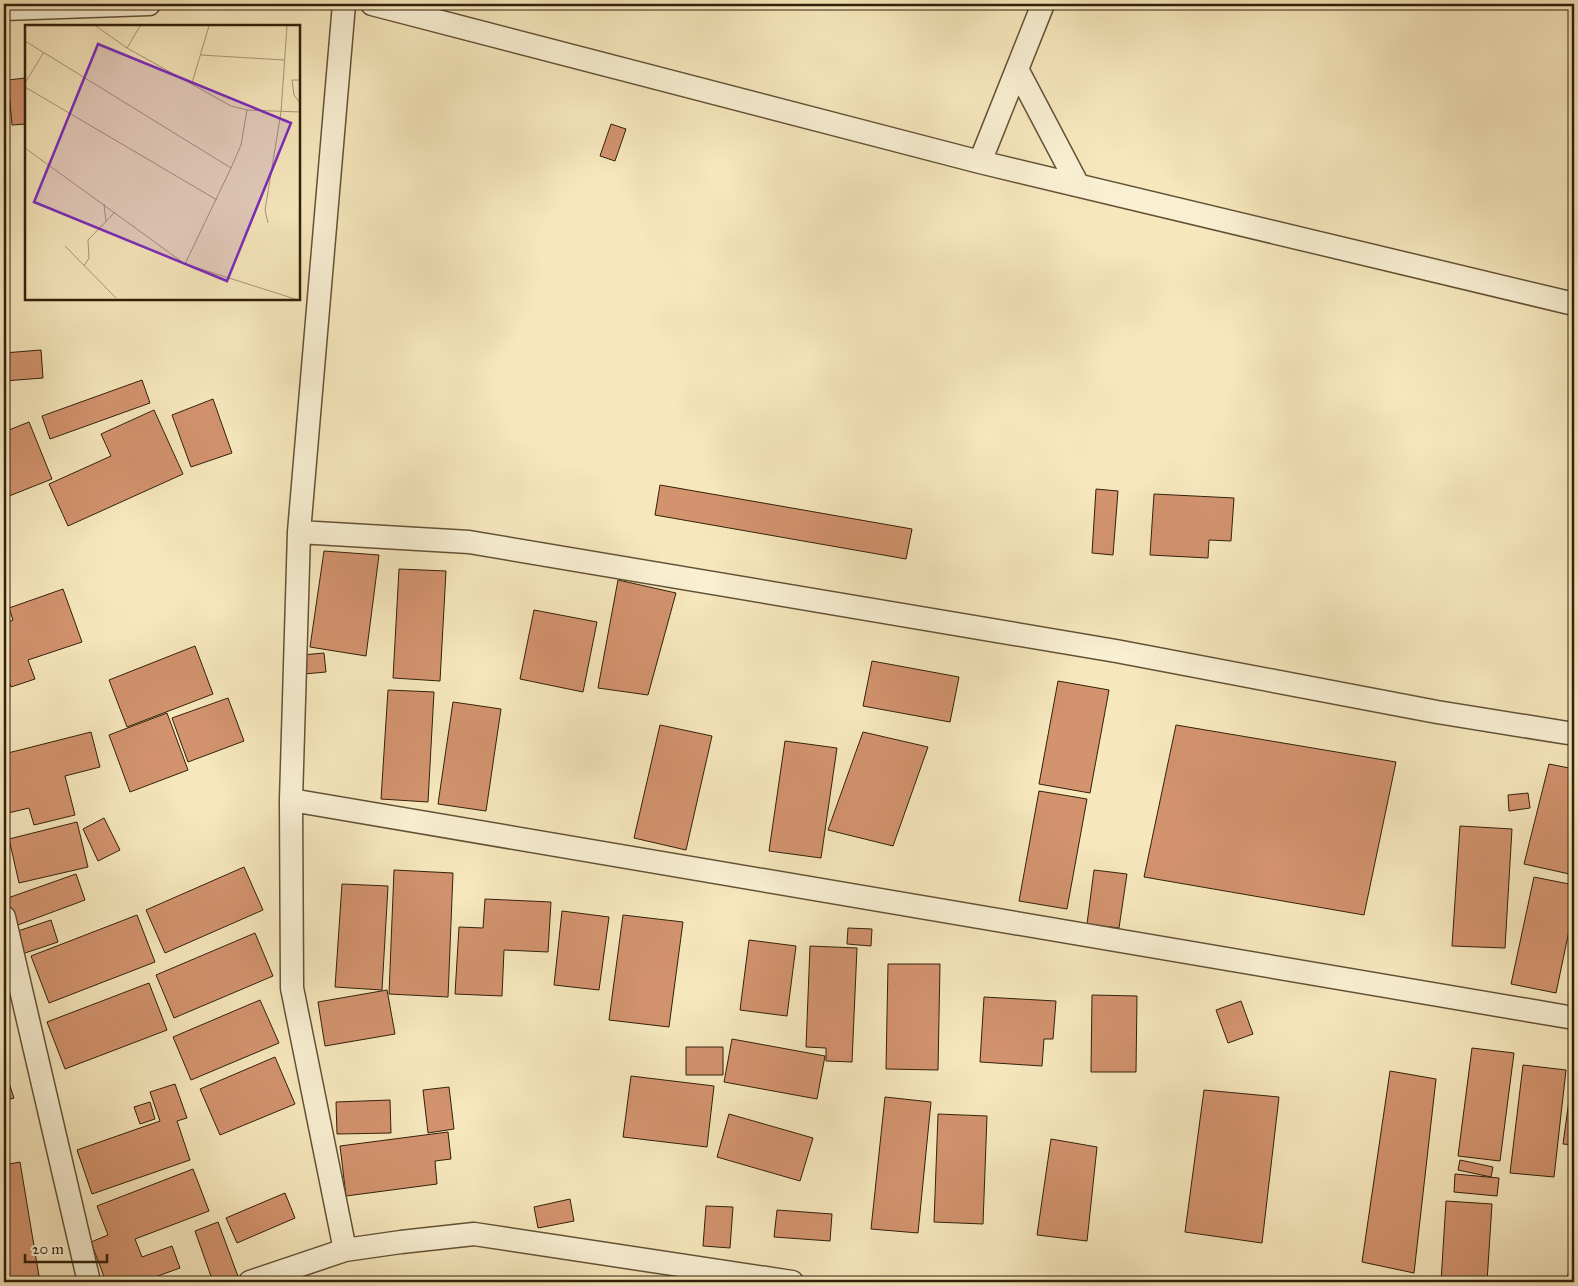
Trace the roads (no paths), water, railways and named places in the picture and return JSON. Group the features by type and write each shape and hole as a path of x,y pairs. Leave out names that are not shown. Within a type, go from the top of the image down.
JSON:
{"street":[{"path":"4,9 149,4"},
{"path":"344,4 299,532 291,800 292,988 345,1250"},
{"path":"372,4 980,162 1574,304"},
{"path":"980,162 1043,4"},
{"path":"1017,69 1078,185"},
{"path":"299,532 468,542 1106,649 1437,712 1574,734"},
{"path":"291,800 1574,1018"},
{"path":"4,917 89,1282"},
{"path":"250,1282 345,1250 474,1234 792,1282"}]}
